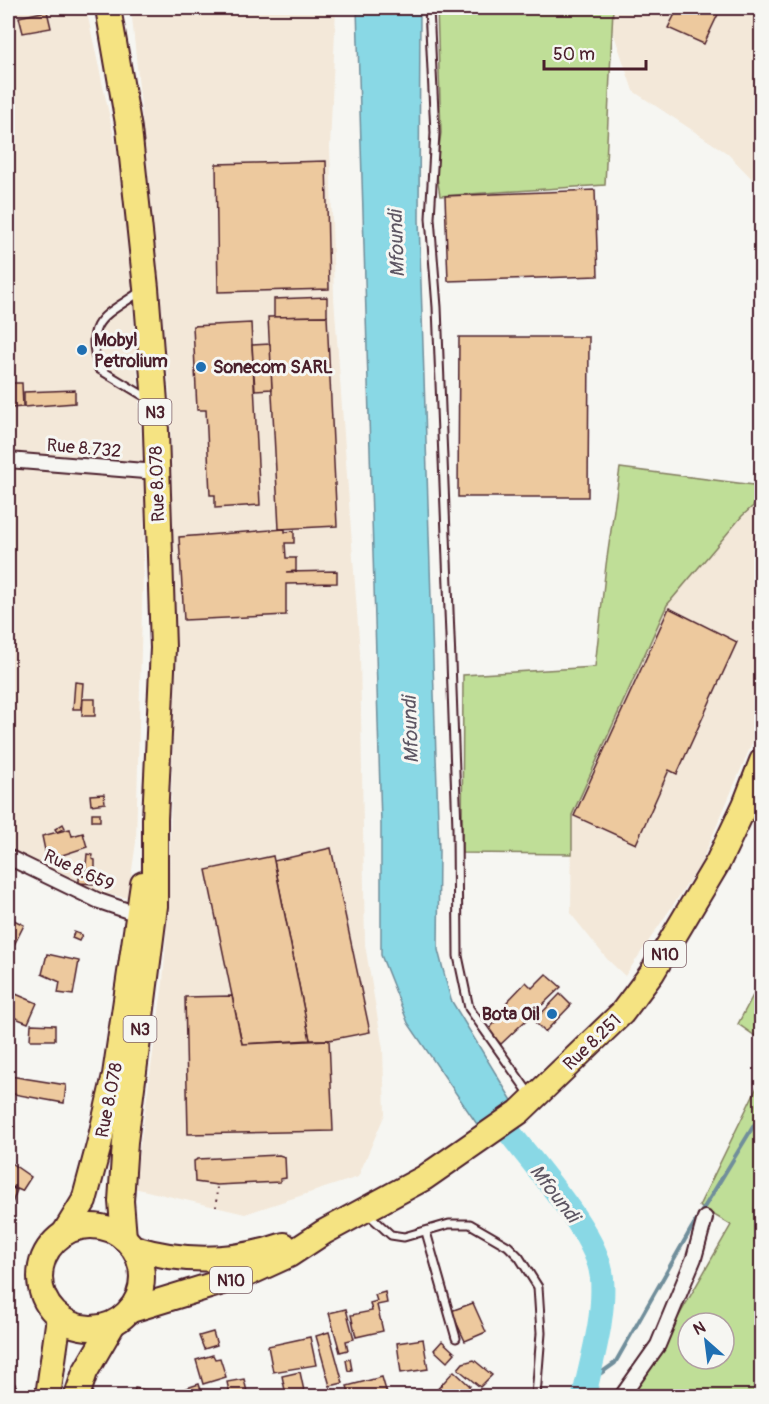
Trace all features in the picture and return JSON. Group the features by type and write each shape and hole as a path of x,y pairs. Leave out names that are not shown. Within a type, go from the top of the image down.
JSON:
{"highway":[{"name":"Rue 8.078","path":"108,8 129,129 146,288 155,402 162,648 155,819 155,906 125,1142 121,1201 129,1243"},
{"name":"Rue 8.251","path":"129,1243 155,1254 197,1259 238,1256 277,1248 324,1232 365,1212 424,1178 526,1105 622,1013 652,973 718,862 745,805 762,761"},
{"name":"Rue 8.078","path":"65,1232 84,1201 115,1075 137,914 155,819"},
{"path":"65,1232 82,1226 109,1228 129,1243"},
{"name":"N3","path":"59,1317 47,1304 41,1288 40,1271 45,1255 65,1232"},
{"name":"Rue 8.251","path":"122,1317 245,1275 289,1255 324,1232"},
{"name":"N3","path":"77,1396 85,1372 139,1296 143,1280 141,1263 129,1243"},
{"path":"48,1396 59,1317 85,1328 122,1317"}],"street":[{"name":"Rue 8.732","path":"8,460 157,472"},
{"name":"Rue 8.659","path":"8,857 99,901 137,914"},
{"path":"622,1396 658,1345 694,1258 705,1218"}],"lane":[{"path":"429,8 435,133 430,218 437,307 452,661 458,956 469,1008 526,1105"},
{"path":"146,288 99,320 94,330 99,369 155,402"},
{"path":"365,1212 391,1235 404,1237 449,1224 470,1224 508,1246 519,1257 538,1287 541,1333 536,1396"},
{"path":"426,1232 456,1338"},
{"path":"8,1381 16,1396"}],"path":[{"path":"216,1207 217,1185"}],"shaded area":[{"path":"8,8 86,8 126,192 145,496 136,842 128,898 83,890 8,848"},
{"path":"131,8 336,8 330,147 334,298 360,653 365,945 383,1049 385,1114 358,1177 245,1214 134,1188 163,983 168,909 175,665 170,393"},
{"path":"605,8 761,8 761,188 727,153 633,91"},
{"path":"761,499 761,712 756,734 700,865 625,976 607,959 571,914 572,815 667,605 742,516"}],"green space":[{"path":"437,8 613,8 605,185 440,196 436,170 441,133"},
{"path":"620,468 761,486 761,499 742,516 667,605 572,815 572,854 462,853 463,675 595,667"},
{"path":"761,980 762,1040 738,1024"},
{"path":"761,1079 761,1396 633,1396 676,1321 676,1371 736,1371 736,1311 682,1311 731,1225 699,1206"}],"water":[{"path":"357,8 420,8 419,220 439,851 438,950 451,1000 519,1112 485,1136 408,1023 381,955 381,824"}],"building":[{"path":"678,8 721,8 704,44 668,28"},
{"path":"47,11 51,28 23,33 19,17"},
{"path":"326,161 329,289 218,292 216,164"},
{"path":"595,190 598,276 448,281 445,196"},
{"path":"327,297 327,316 274,317 274,299"},
{"path":"327,316 337,526 279,529 268,317"},
{"path":"251,323 260,505 215,508 215,495 210,495 206,410 197,410 193,326"},
{"path":"459,337 589,337 588,497 458,497"},
{"path":"270,344 272,389 255,390 252,345"},
{"path":"9,383 22,383 23,407 10,408"},
{"path":"75,390 75,403 24,407 24,392"},
{"path":"285,529 285,532 294,531 294,543 285,543 286,558 296,558 296,571 286,572 337,571 337,583 286,584 286,615 184,620 179,537"},
{"path":"669,608 737,642 677,774 669,770 636,844 574,816"},
{"path":"75,682 83,683 81,709 73,709"},
{"path":"83,699 95,699 95,716 82,716"},
{"path":"104,794 105,803 91,805 90,795"},
{"path":"92,813 100,813 100,821 92,821"},
{"path":"63,824 65,828 57,832 55,829"},
{"path":"70,829 72,836 83,833 87,847 47,860 42,836"},
{"path":"331,848 370,1032 329,1040 310,1040 274,861"},
{"path":"87,854 93,855 92,859 95,860 95,884 79,883 79,875 85,876"},
{"path":"273,856 310,1040 242,1044 206,870"},
{"path":"8,917 24,925 14,945 8,942"},
{"path":"74,932 82,935 79,941 72,938"},
{"path":"47,954 79,961 73,995 58,993 60,982 42,974"},
{"path":"546,974 561,987 501,1044 487,1031 510,1007 506,1003 526,982 532,988"},
{"path":"11,992 37,1003 28,1023 8,1015 8,1001"},
{"path":"560,994 571,1005 545,1032 534,1021"},
{"path":"232,996 242,1044 329,1040 333,1131 188,1134 185,997"},
{"path":"31,1024 55,1025 55,1040 30,1040"},
{"path":"10,1076 66,1085 64,1103 8,1093"},
{"path":"279,1155 285,1157 286,1178 280,1179 280,1182 217,1185 195,1182 194,1161 198,1159"},
{"path":"8,1161 31,1177 22,1191 8,1185"},
{"path":"8,1186 17,1190 11,1206 8,1205"},
{"path":"385,1292 387,1303 377,1305 383,1331 356,1337 351,1315 372,1311 370,1303 377,1301 375,1295"},
{"path":"473,1303 486,1332 465,1341 451,1311"},
{"path":"346,1309 354,1339 346,1341 348,1350 340,1352 329,1313"},
{"path":"213,1332 217,1345 204,1349 199,1336"},
{"path":"329,1332 343,1383 330,1386 316,1336"},
{"path":"310,1337 316,1365 273,1372 268,1346"},
{"path":"423,1339 428,1369 401,1373 397,1343"},
{"path":"442,1341 455,1353 447,1362 434,1350"},
{"path":"213,1355 215,1359 220,1358 226,1377 203,1384 196,1360"},
{"path":"350,1359 352,1370 348,1371 346,1360"},
{"path":"474,1360 492,1375 480,1387 458,1369 463,1363"},
{"path":"454,1371 470,1386 461,1396 435,1396 433,1394"},
{"path":"300,1372 304,1391 286,1395 282,1376"},
{"path":"382,1377 387,1394 350,1396 347,1386"},
{"path":"244,1379 248,1396 230,1396 227,1382"},
{"path":"199,1384 203,1396 172,1396 171,1393"},
{"path":"135,1388 156,1392 155,1396 133,1396"}],"waterway":[{"name":"Mfoundi","path":"490,1106 572,1214 597,1258 602,1278 602,1308 584,1396"},
{"path":"587,1383 615,1363 691,1229 762,1112"}],"place":[{"name":"Mobyl Petrolium","path":"82,350"},
{"name":"Sonecom SARL","path":"201,367"},
{"name":"Bota Oil","path":"552,1014"}]}
